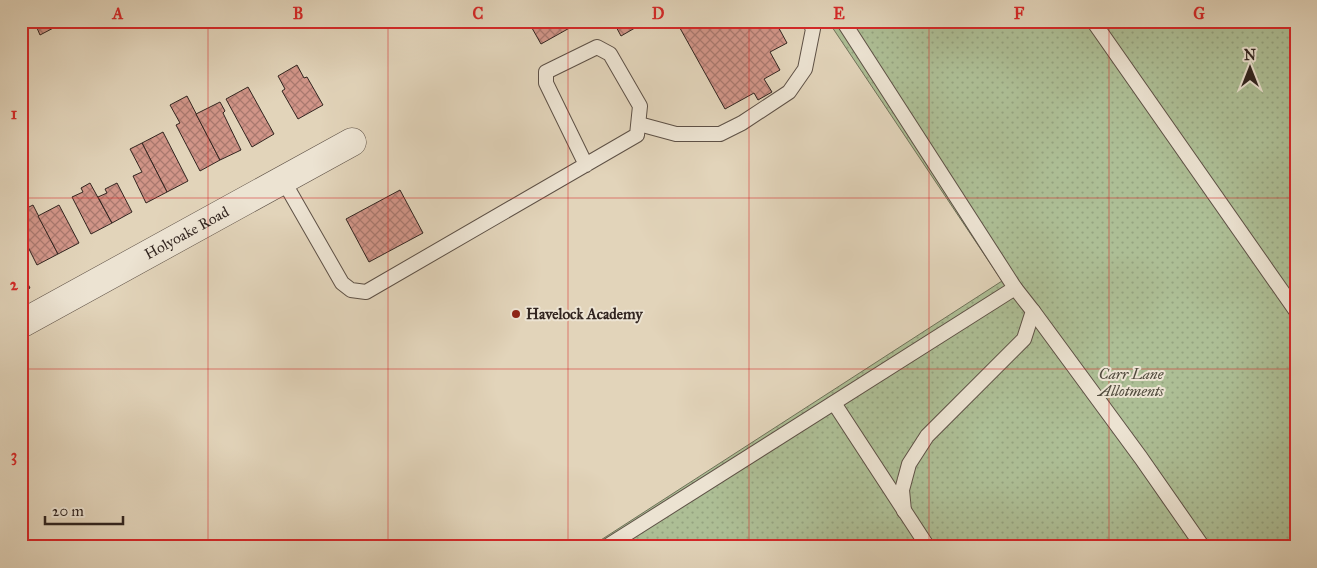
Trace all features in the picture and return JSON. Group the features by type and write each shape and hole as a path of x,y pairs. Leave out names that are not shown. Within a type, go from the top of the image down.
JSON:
{"street":[{"name":"Holyoake Road","path":"21,324 352,142"}],"lane":[{"path":"640,124 676,134 720,134 742,123 789,92 805,68 813,29 809,21"},
{"path":"843,21 1015,288 1141,458 1203,547"},
{"path":"1093,21 1296,311"},
{"path":"283,180 342,283 351,290 366,292 586,165 637,135 640,124 640,106 610,54 597,47 546,72 546,83 586,165"},
{"path":"606,547 1015,288"},
{"path":"904,511 902,490 909,464 927,436 1024,339 1033,311"},
{"path":"834,403 928,547"}],"green space":[{"name":"Carr Lane Allotments","path":"828,21 1296,21 1296,547 590,547 1002,281"}],"building":[{"path":"34,21 60,21 61,24 40,35"},
{"path":"528,21 582,21 541,44"},
{"path":"613,21 647,21 621,36"},
{"path":"676,21 775,21 787,43 770,52 780,70 764,79 772,92 758,100 754,93 725,109"},
{"path":"297,65 304,78 307,77 323,105 298,119 282,91 285,89 278,76"},
{"path":"248,87 274,134 252,147 226,99"},
{"path":"187,96 220,160 200,171 176,125 180,123 170,105"},
{"path":"220,102 225,111 223,113 241,150 220,160 196,114"},
{"path":"163,132 188,181 167,192 142,143"},
{"path":"142,143 167,192 146,203 133,176 142,172 130,149"},
{"path":"90,183 112,223 91,234 72,197 83,192 81,188"},
{"path":"117,183 132,212 112,223 98,197 107,193 105,189"},
{"path":"400,190 423,233 369,262 346,219"},
{"path":"33,205 58,254 37,265 21,233 21,211"},
{"path":"59,205 79,243 58,254 38,216"},
{"path":"21,271 30,288 22,292 21,290"}],"place":[{"name":"Havelock Academy","path":"516,314"}]}
